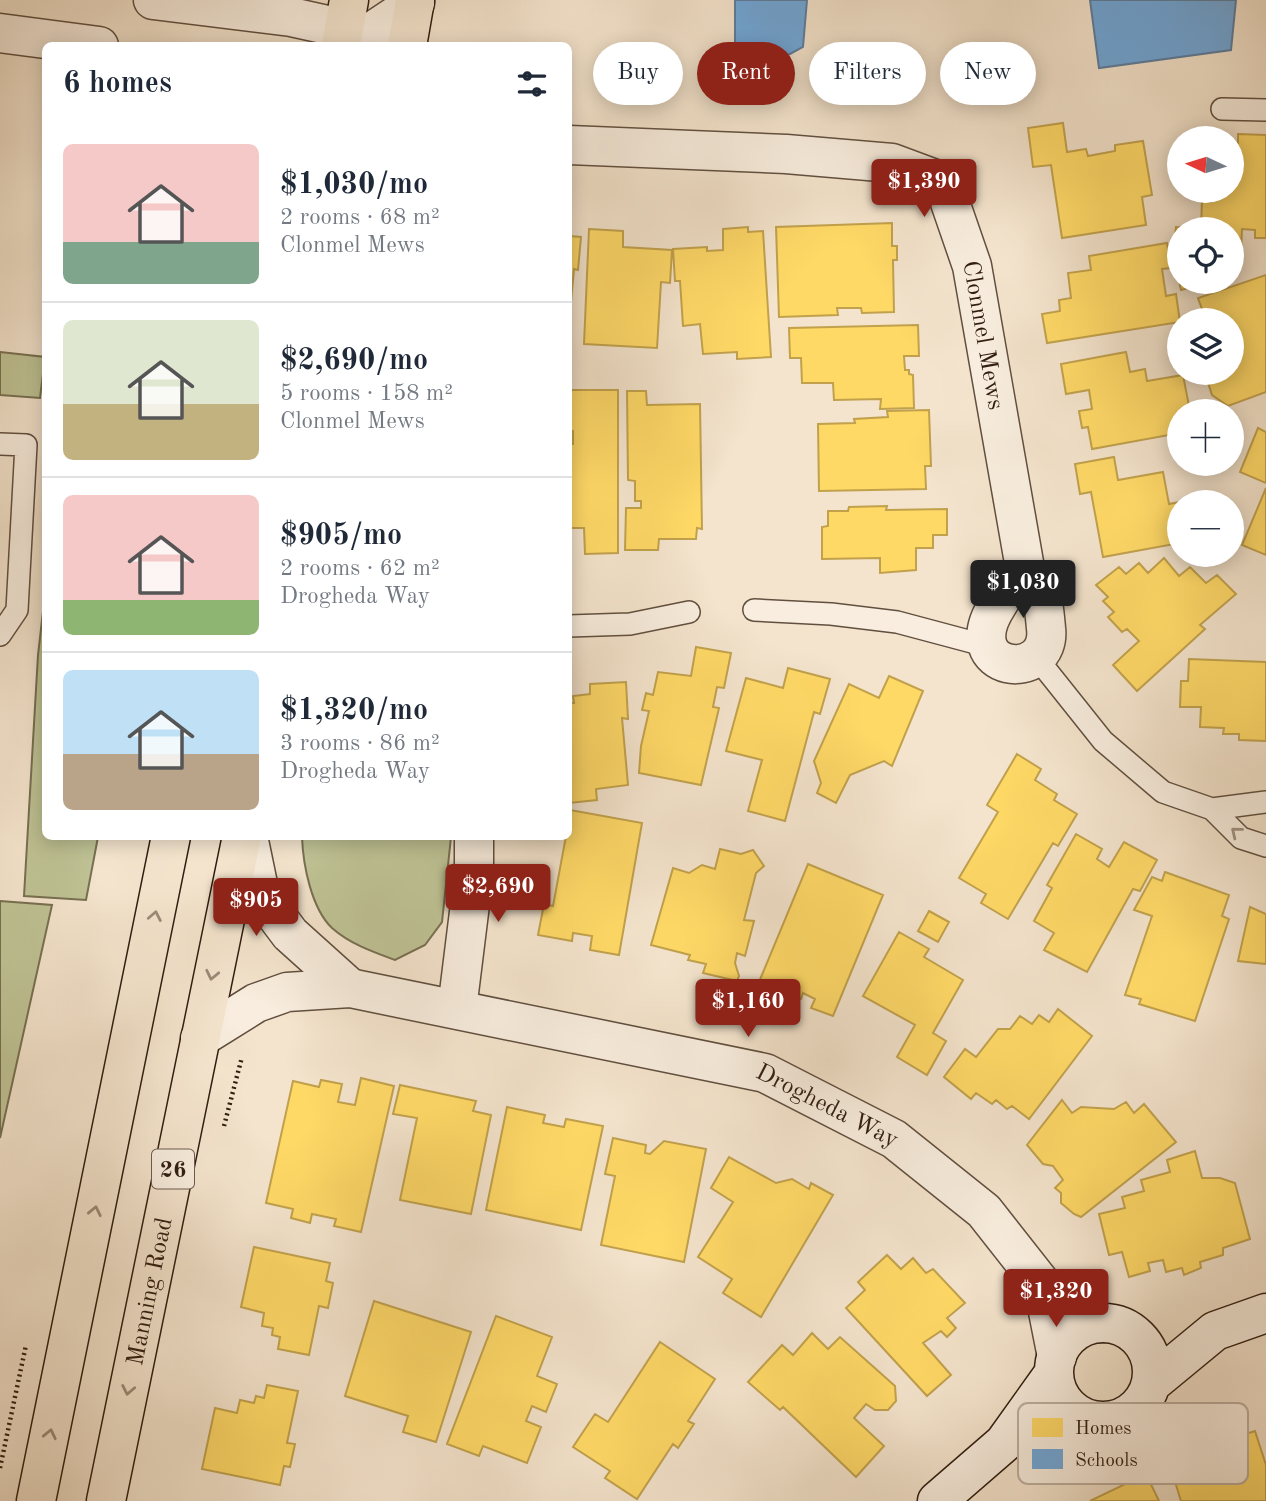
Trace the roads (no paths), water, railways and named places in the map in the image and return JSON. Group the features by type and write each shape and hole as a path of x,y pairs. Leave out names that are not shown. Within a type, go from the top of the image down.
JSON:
{"main road":[{"path":"408,42 415,2"},
{"path":"36,1501 170,840"},
{"name":"Manning Road","path":"106,1501 241,840"}],"street":[{"path":"153,0 291,17 332,26 349,35 415,2"},
{"path":"0,33 69,42"},
{"name":"Clonmel Mews","path":"572,145 786,154 892,163 943,182 972,266 1026,574 1039,586 1047,631 1045,645 1036,657"},
{"path":"1026,574 1014,579 988,621 985,634 987,646 993,654 1009,664 1028,662 1036,657"},
{"path":"249,840 260,894 290,934 351,988"},
{"path":"457,1009 474,872 474,840"},
{"name":"Drogheda Way","path":"200,1038 256,1003 287,992 351,988 765,1073 894,1139 984,1211 1042,1286 1115,1326"},
{"name":"Drogheda Way","path":"1042,1286 1055,1365"},
{"path":"1152,1383 1215,1331 1266,1313"},
{"path":"1030,1403 1055,1365 1064,1343 1075,1332 1088,1325 1215,1331"},
{"path":"1115,1326 1140,1339 1148,1352 1152,1383 1140,1403"},
{"path":"1055,1365 1057,1389 1065,1403"},
{"path":"937,1501 1004,1443 1018,1422"},
{"path":"1004,1443 1018,1439"}],"lane":[{"path":"1222,109 1266,110"},
{"path":"0,443 26,445 17,610 0,635"},
{"path":"754,610 831,614 897,622 987,646"},
{"path":"572,626 630,624 689,612"},
{"path":"1036,657 1103,741 1163,792 1212,810 1241,838 1266,846"},
{"path":"1212,810 1266,802"}]}
